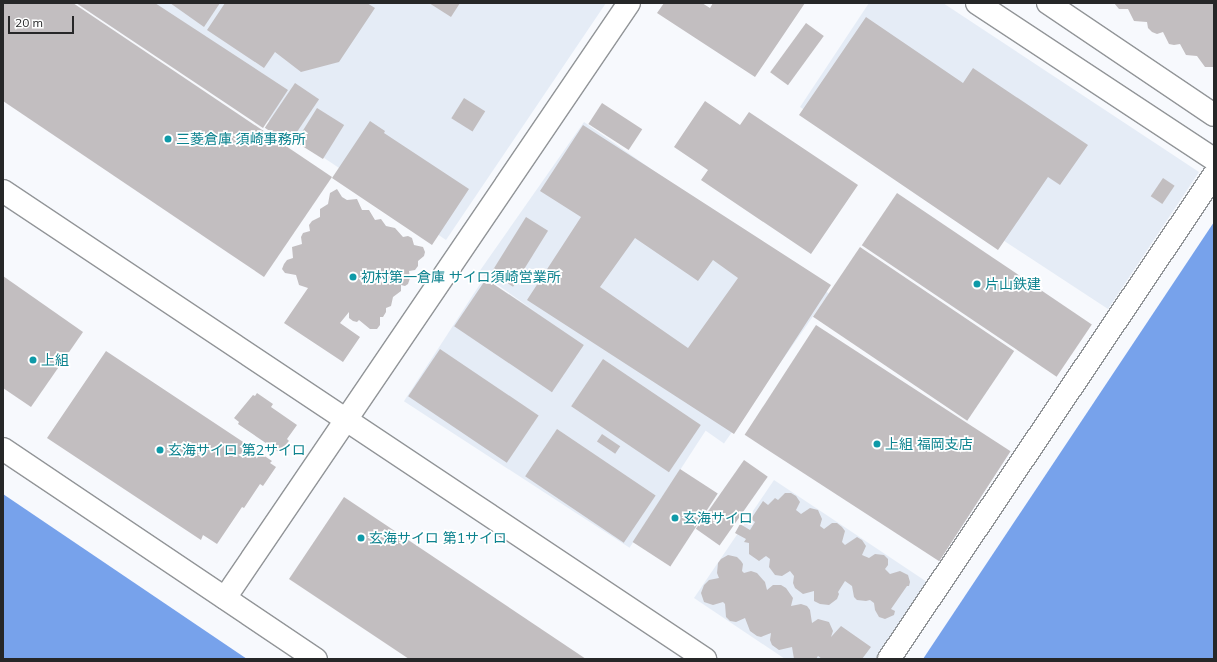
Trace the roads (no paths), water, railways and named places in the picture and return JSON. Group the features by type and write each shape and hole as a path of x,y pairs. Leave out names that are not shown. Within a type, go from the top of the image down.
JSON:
{"street":[{"path":"225,598 629,3"},
{"path":"977,3 1214,159"},
{"path":"1048,3 1214,115"},
{"path":"889,659 1214,176"},
{"path":"3,191 705,659"},
{"path":"3,449 316,659"}],"water":[{"path":"1214,222 1214,659 923,659"},
{"path":"3,494 247,659 3,659"}],"place":[{"name":"三菱倉庫 須崎事務所","path":"168,139"},
{"name":"初村第一倉庫 サイロ須崎営業所","path":"353,277"},
{"name":"片山鉄建","path":"977,284"},
{"name":"上組","path":"33,360"},
{"name":"上組 福岡支店","path":"877,444"},
{"name":"玄海サイロ 第2サイロ","path":"160,450"},
{"name":"玄海サイロ","path":"675,518"},
{"name":"玄海サイロ 第1サイロ","path":"361,538"}]}
